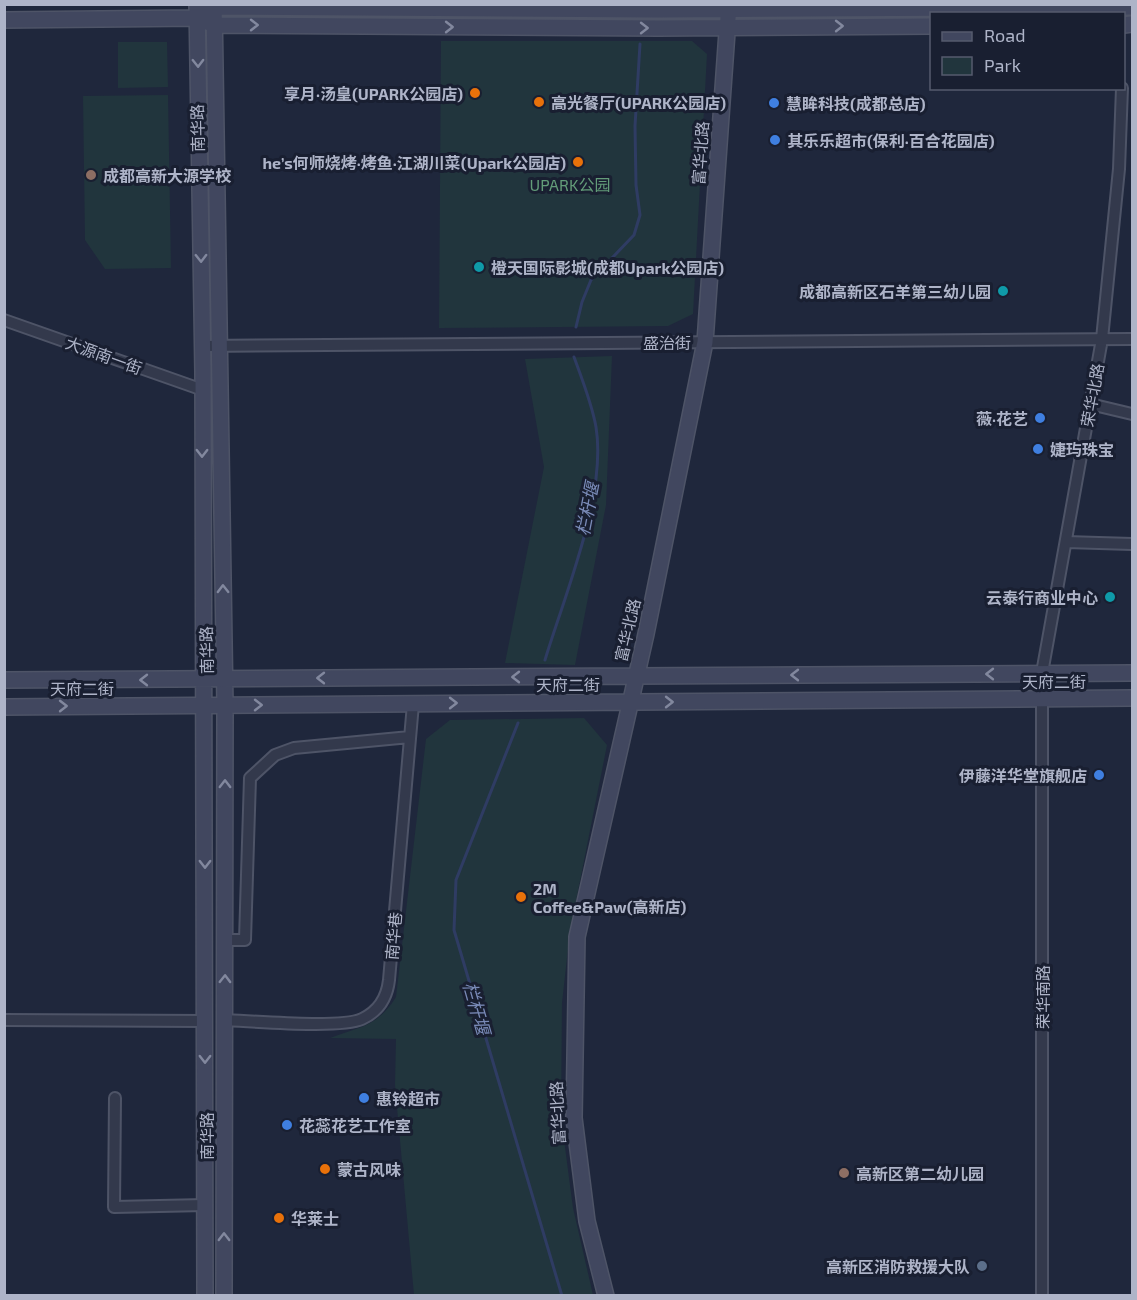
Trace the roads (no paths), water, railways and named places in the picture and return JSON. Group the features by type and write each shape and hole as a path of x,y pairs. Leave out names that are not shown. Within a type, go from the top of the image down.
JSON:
{"main road":[{"path":"4,20 197,11 214,6 1123,8"},
{"name":"南华路","path":"205,1296 203,390 210,346 214,6"},
{"name":"富华北路","path":"606,1296 587,1221 577,1160 572,1080 577,937 628,702 646,634 705,342 729,7"},
{"path":"197,11 214,25 930,26"},
{"name":"南华路","path":"197,11 225,679 224,1296"},
{"name":"天府二街","path":"4,680 1132,673"},
{"name":"天府二街","path":"4,707 1132,698"}],"street":[{"name":"荣华北路","path":"1042,699 1042,673 1102,339 1119,169 1122,90"},
{"name":"大源南一街","path":"4,320 203,390"},
{"name":"盛治街","path":"210,346 1132,339"},
{"path":"1090,404 1132,414"},
{"path":"1066,542 1132,544"},
{"name":"荣华南路","path":"1042,699 1042,1296"},
{"name":"南华巷","path":"224,1020 349,1023 370,1015 385,1000 389,980 413,704"},
{"path":"225,940 244,940 250,778 275,755 294,748 410,737"},
{"path":"4,1020 205,1021"},
{"path":"115,1098 114,1208 205,1205"}],"waterway":[{"name":"栏杆堰","path":"576,327 582,302 591,280 634,235 640,215 636,185 635,126 640,44"},
{"name":"栏杆堰","path":"545,660 573,575 590,513 598,454 596,427 574,357"},
{"name":"栏杆堰","path":"518,723 456,880 454,930 562,1296"}],"place":[{"name":"享月·汤皇(UPARK公园店)","path":"475,93"},
{"name":"高光餐厅(UPARK公园店)","path":"539,102"},
{"name":"慧眸科技(成都总店)","path":"774,103"},
{"name":"其乐乐超市(保利·百合花园店)","path":"775,140"},
{"name":"he’s何师烧烤·烤鱼·江湖川菜(Upark公园店)","path":"578,162"},
{"name":"成都高新大源学校","path":"91,175"},
{"name":"橙天国际影城(成都Upark公园店)","path":"479,267"},
{"name":"成都高新区石羊第三幼儿园","path":"1003,291"},
{"name":"薇·花艺","path":"1040,418"},
{"name":"婕玙珠宝","path":"1038,449"},
{"name":"云泰行商业中心","path":"1110,597"},
{"name":"伊藤洋华堂旗舰店","path":"1099,775"},
{"name":"2M Coffee&Paw(高新店)","path":"521,897"},
{"name":"惠铃超市","path":"364,1098"},
{"name":"花蕊花艺工作室","path":"287,1125"},
{"name":"蒙古风味","path":"325,1169"},
{"name":"高新区第二幼儿园","path":"844,1173"},
{"name":"华莱士","path":"279,1218"},
{"name":"高新区消防救援大队","path":"982,1266"}],"park label":[{"name":"UPARK公园","path":"570,184"}]}
